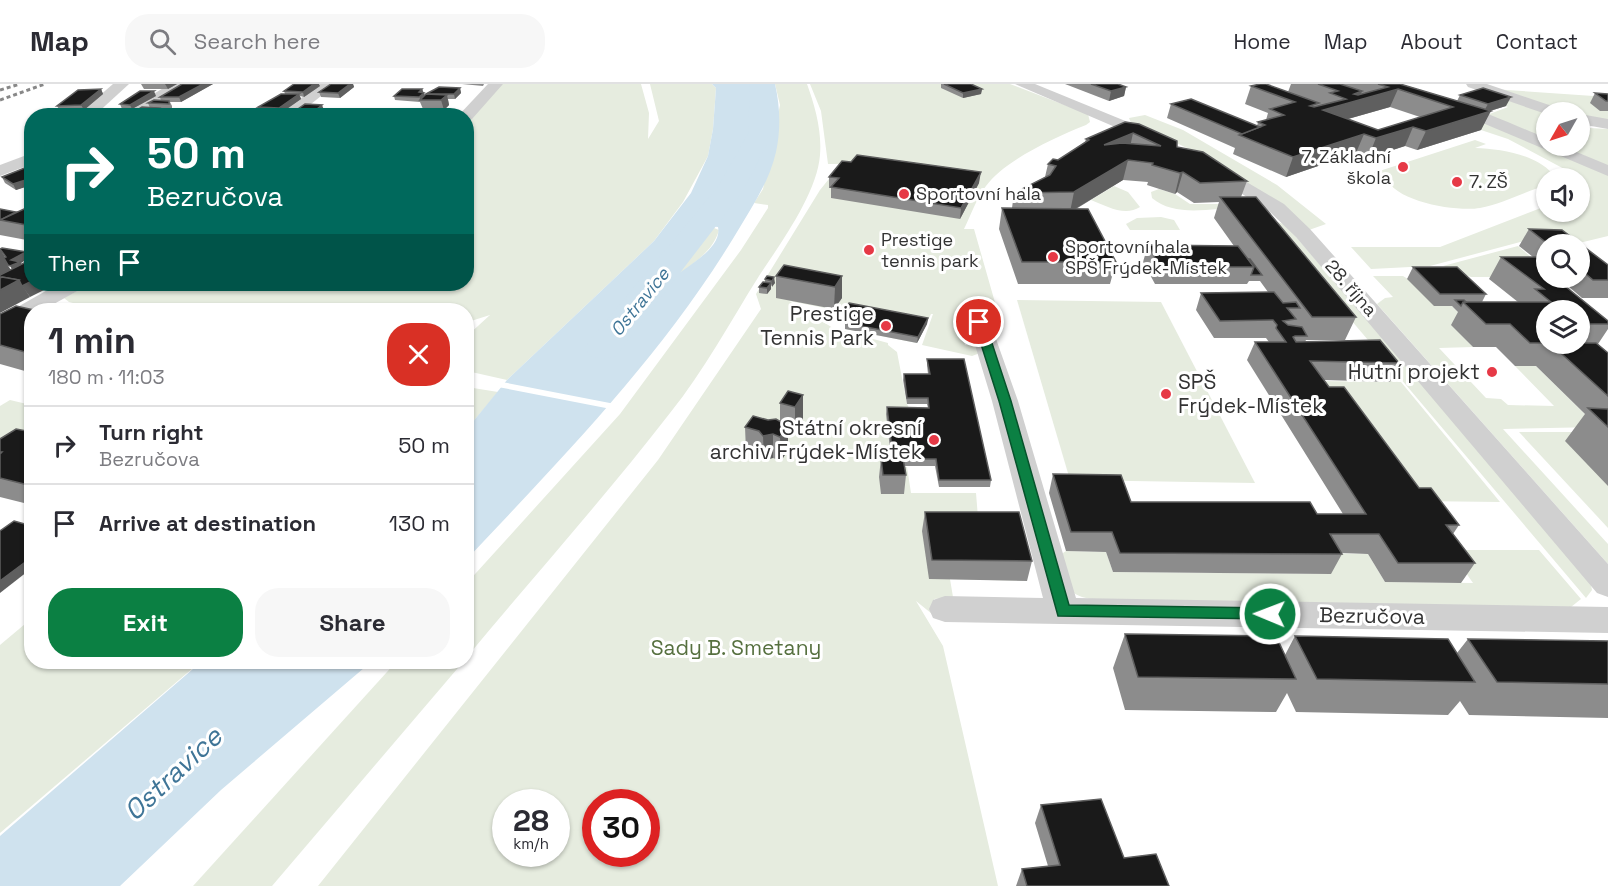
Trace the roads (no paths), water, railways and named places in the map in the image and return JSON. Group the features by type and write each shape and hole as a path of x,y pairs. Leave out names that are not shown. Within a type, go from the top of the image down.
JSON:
{"street":[{"path":"94,108 122,84"},
{"path":"139,108 181,84"},
{"path":"296,108 329,84"},
{"path":"474,108 496,84"},
{"name":"28. října","path":"1022,84 1187,153 1277,208 1303,233 1608,585"},
{"path":"1382,84 1491,121 1536,140"},
{"path":"1473,84 1536,105"},
{"path":"1590,121 1608,124"},
{"path":"1573,156 1608,171"},
{"path":"0,171 24,161"},
{"path":"40,303 61,291"},
{"path":"0,326 24,312"},
{"path":"979,322 1008,412 1063,611"},
{"name":"Bezručova","path":"945,609 1608,620"}],"water":[{"path":"712,84 775,84 779,135 773,163 758,196 734,237 675,324 609,405 474,551 474,420 507,380 654,241 691,193 708,156 713,129 716,88","holes":["709,226 718,227 718,235 714,244 699,259 667,283 661,296 643,303 639,300 646,291 681,265 688,236"]},
{"path":"193,669 363,669 221,790 120,886 0,886 0,836"}],"waterway":[{"name":"Ostravice","path":"603,348 729,191 760,134 761,84"}],"railway":[{"path":"0,90 20,84"},
{"path":"0,100 45,84"}],"place":[{"name":"7. Základní škola","path":"1403,167"},
{"name":"7. ZŠ","path":"1457,182"},
{"name":"Sportovní hala","path":"904,194"},
{"name":"Prestige tennis park","path":"869,250"},
{"name":"Sportovní hala SPŠ Frýdek-Místek","path":"1053,257"},
{"name":"Prestige Tennis Park","path":"886,326"},
{"name":"Hutní projekt","path":"1492,372"},
{"name":"SPŠ Frýdek-Místek","path":"1166,394"},
{"name":"Státní okresní archiv Frýdek-Místek","path":"934,440"}],"park label":[{"name":"Sady B. Smetany","path":"736,648"}]}
